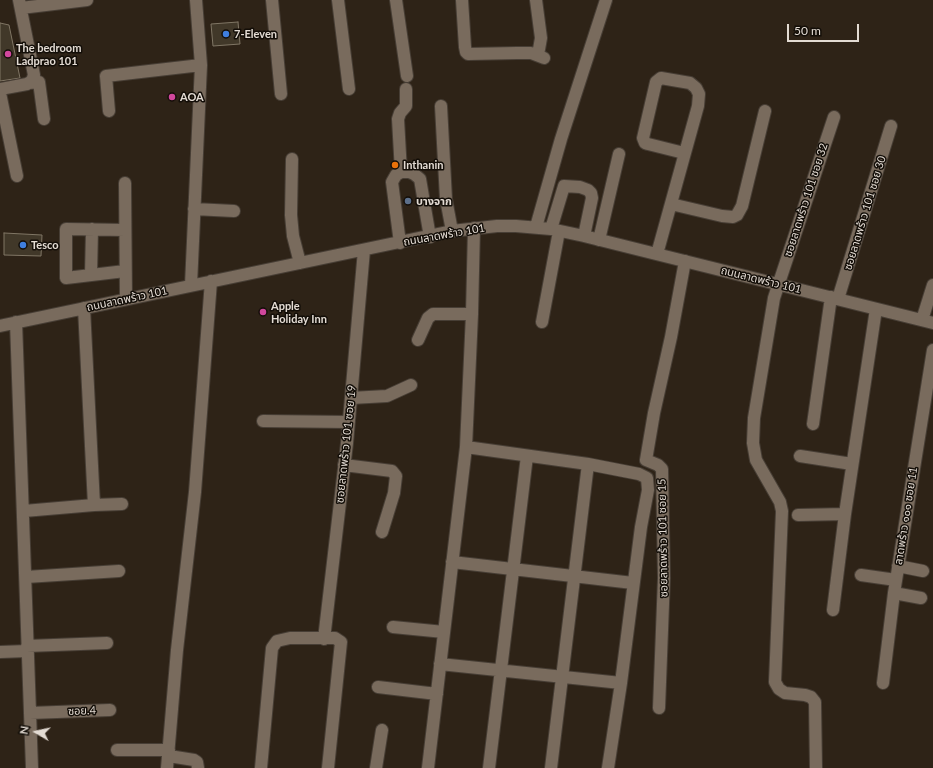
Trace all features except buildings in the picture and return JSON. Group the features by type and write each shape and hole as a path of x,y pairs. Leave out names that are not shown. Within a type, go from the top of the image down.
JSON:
{"street":[{"path":"29,83 32,81 34,75 20,4 87,0"},
{"path":"190,285 201,65 196,0"},
{"path":"272,0 281,94"},
{"path":"338,0 349,89"},
{"path":"396,0 407,76"},
{"path":"462,0 466,52 468,54 517,52 541,57 541,38 536,0"},
{"path":"536,227 561,139 606,0"},
{"path":"109,111 106,76 201,65"},
{"path":"657,254 698,106 699,94 696,88 690,83 661,78 656,82 643,138 645,143 684,153"},
{"path":"0,89 39,82 44,119"},
{"path":"401,172 398,119 400,113 406,106 406,89"},
{"path":"0,93 17,176"},
{"path":"441,106 446,199 452,231"},
{"path":"670,204 722,216 733,217 737,215 742,206 766,111"},
{"name":"ซอยลาดพร้าว 101 ซอย 32","path":"816,768 815,702 811,697 805,695 785,693 779,689 775,682 782,511 780,502 756,460 753,443 754,418 774,298 834,117"},
{"name":"ซอยลาดพร้าว 101 ซอย 30","path":"814,424 834,298 891,126"},
{"path":"599,240 619,154"},
{"path":"292,159 291,215 293,236 300,263"},
{"path":"400,243 392,182 396,175 401,172 409,172 414,174 420,180 430,237"},
{"path":"125,183 126,299"},
{"path":"542,322 555,230 564,186 580,187 591,193 592,198 584,236"},
{"path":"194,209 234,211"},
{"name":"ถนนลาดพร้าว 101","path":"0,326 211,280 430,237 452,231 497,226 536,227 584,236 927,322"},
{"path":"428,768 466,446 474,228"},
{"path":"125,230 66,229 66,278 125,271"},
{"path":"91,275 92,229"},
{"name":"ซอยลาดพร้าว 101 ซอย 19","path":"324,638 349,422 364,250"},
{"name":"ซอยลาดพร้าว 101 ซอย 15","path":"659,708 664,578 662,469 658,465 646,460 685,261"},
{"path":"168,758 177,650 195,492 211,280"},
{"path":"927,322 933,285"},
{"path":"84,308 94,505"},
{"path":"833,610 852,464 876,309"},
{"path":"418,340 428,318 432,314 472,314"},
{"path":"16,322 24,511 27,648 32,768"},
{"name":"ลาดพร้าว ๑๐๑ ซอย 11","path":"882,683 898,566 933,350"},
{"path":"351,398 387,396 411,385"},
{"path":"263,421 349,422"},
{"path":"466,446 588,464 639,474 647,478 648,490 633,583 621,683 608,768"},
{"path":"489,768 515,568 527,456"},
{"path":"800,456 852,464"},
{"path":"551,768 588,464"},
{"path":"344,465 392,471 396,476 394,493 382,532"},
{"path":"24,511 122,504"},
{"path":"798,516 845,514"},
{"path":"452,562 515,568 633,583"},
{"path":"898,566 923,571"},
{"path":"26,577 119,571"},
{"path":"861,575 896,580"},
{"path":"894,593 921,598"},
{"path":"392,627 444,632"},
{"path":"261,768 272,648 277,641 290,638 335,638 340,642 341,648 328,768"},
{"path":"0,652 27,648 107,643"},
{"path":"440,664 621,683"},
{"path":"378,687 437,694"},
{"name":"ซอย.4","path":"30,713 110,710"},
{"path":"376,768 382,730"},
{"path":"117,750 168,758 194,760 197,762 198,768"}],"place":[{"name":"7-Eleven","path":"226,34"},
{"name":"The bedroom Ladprao 101","path":"8,54"},
{"name":"AOA","path":"172,97"},
{"name":"Inthanin","path":"395,165"},
{"name":"บางจาก","path":"408,201"},
{"name":"Tesco","path":"23,245"},
{"name":"Apple Holiday Inn","path":"263,312"}]}
